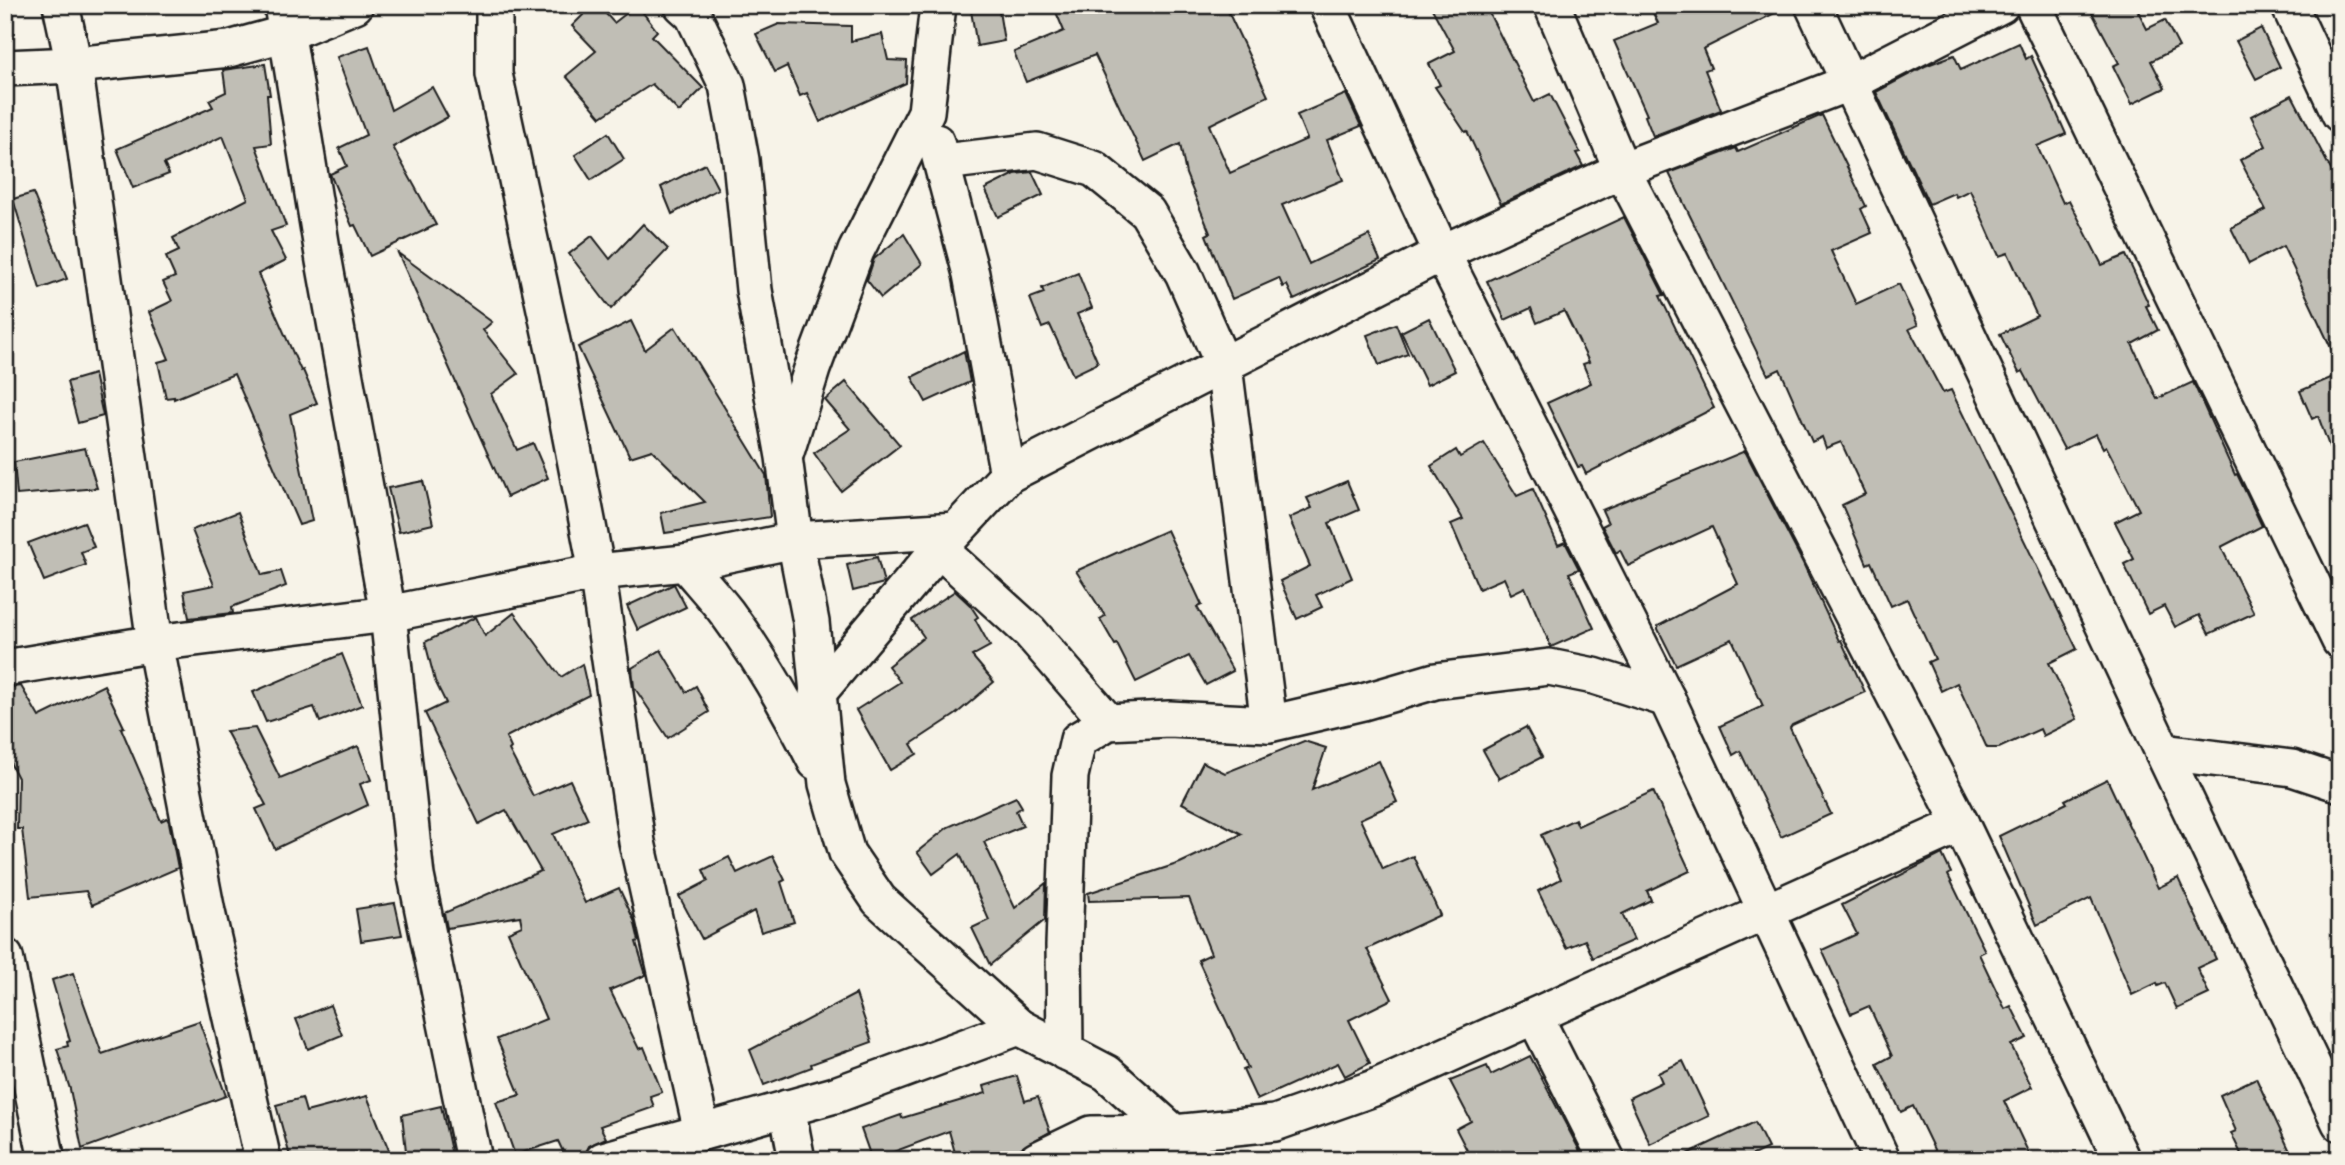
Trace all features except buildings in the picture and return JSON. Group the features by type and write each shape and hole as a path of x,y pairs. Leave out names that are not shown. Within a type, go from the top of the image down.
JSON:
{"street":[{"path":"61,5 74,65 155,643 207,912 263,1160"},
{"path":"5,68 74,65 229,49 285,19 355,5"},
{"path":"494,5 494,74 555,355 597,572 636,842 702,1132"},
{"path":"682,5 693,15 727,85 741,160 754,290 811,622 827,784 847,853 879,900 1019,1027 1107,1073 1174,1133 1196,1160"},
{"path":"784,457 812,369 856,251 926,112 938,5"},
{"path":"1327,5 1442,253 1667,699 1882,1160"},
{"path":"1552,5 1622,170 1961,824 2122,1160"},
{"path":"1813,5 2162,752 2340,1123"},
{"path":"817,694 948,540 1008,475 1442,253 1622,170 1851,82 2001,5"},
{"path":"2033,5 2339,637"},
{"path":"2289,5 2340,114"},
{"path":"285,19 324,261 388,614 416,876 474,1160"},
{"path":"926,112 943,162 971,274 1008,475"},
{"path":"943,162 1037,150 1094,169 1147,212 1183,273 1224,366 1269,724"},
{"path":"5,668 155,643 388,614 597,572 685,564 795,540 948,540 1108,722"},
{"path":"685,564 727,613 789,707 827,784"},
{"path":"1065,1052 1064,944 1070,776 1078,740 1108,722 1168,719 1269,724 1363,702 1435,681 1549,667 1594,676 1667,699"},
{"path":"2162,752 2292,768 2340,784"},
{"path":"1037,1160 1174,1133 1275,1123 1374,1087 1961,824"},
{"path":"5,957 47,1160"},
{"path":"1535,1017 1607,1160"},
{"path":"603,1160 835,1095 1019,1027"},
{"path":"787,1108 797,1160"}]}
